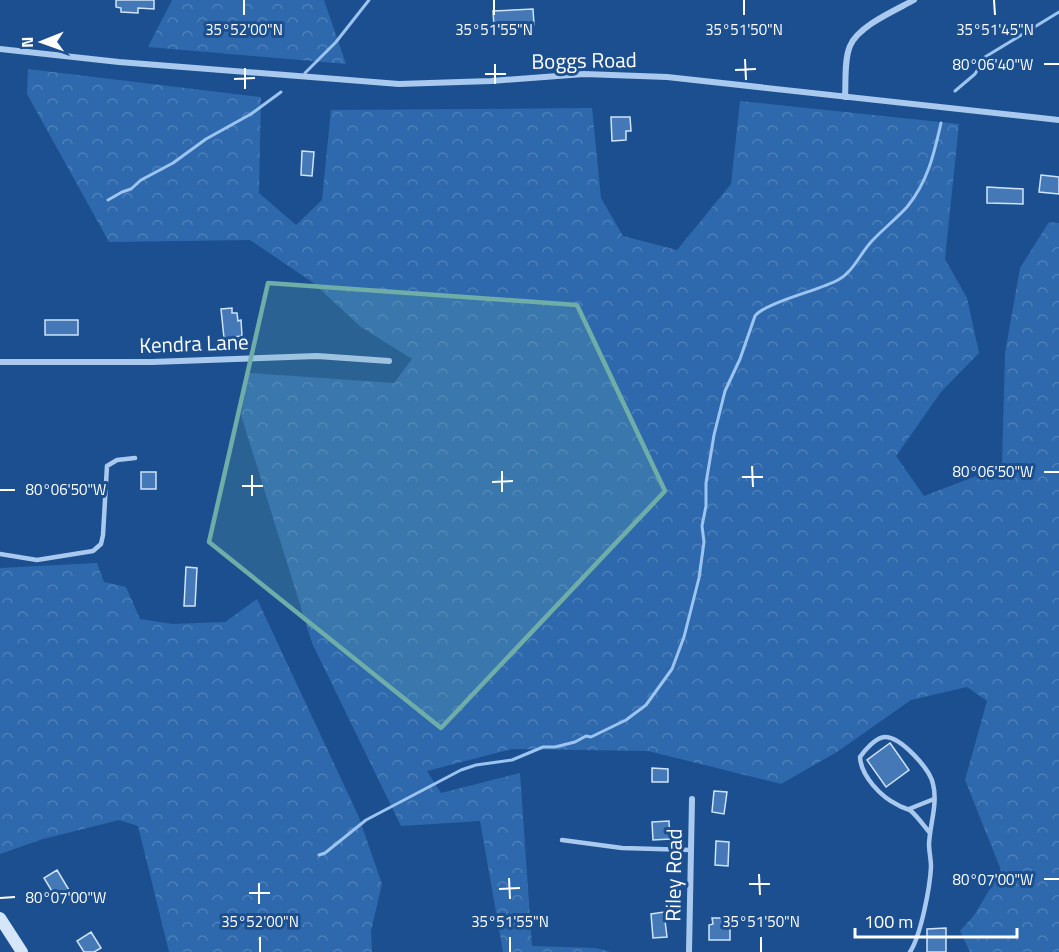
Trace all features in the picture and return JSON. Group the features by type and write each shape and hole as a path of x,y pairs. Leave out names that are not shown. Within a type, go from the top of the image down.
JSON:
{"street":[{"path":"846,97 849,48 855,37 885,15 914,0"},
{"name":"Boggs Road","path":"0,49 119,62 399,84 584,75 667,76 1059,120"},
{"name":"Kendra Lane","path":"0,362 152,362 318,356 390,361"},
{"name":"Riley Road","path":"689,952 692,799"},
{"path":"0,918 22,952"}],"lane":[{"path":"0,554 37,560 93,550 101,544 107,466 117,460 135,458"},
{"path":"910,952 917,935 930,880 933,782 925,767 896,740 880,738 860,757 865,773 883,795 899,806 909,809 930,833"},
{"path":"909,809 934,799"},
{"path":"562,840 622,848 691,850"}],"highlighted area":[{"path":"268,283 577,305 665,491 441,728 209,542"}],"green space":[{"path":"172,0 324,0 346,64 148,47"},
{"path":"28,69 261,97 259,193 296,225 322,200 331,110 592,108 601,198 623,236 677,250 731,184 740,101 959,124 945,259 967,298 979,353 941,392 896,456 924,496 1002,466 1005,353 1020,268 1049,222 1059,223 1059,952 970,952 960,931 975,914 1001,870 965,780 987,701 967,687 911,700 837,752 781,784 648,751 512,749 427,771 441,793 520,773 532,946 596,948 611,952 503,952 480,821 401,826 312,643 241,415 249,373 394,383 412,359 361,327 312,282 250,240 109,242 27,94"},
{"path":"97,563 104,582 126,587 140,619 173,624 225,622 257,599 358,815 382,884 371,931 372,952 169,952 138,826 119,820 43,839 0,854 0,568"}],"building":[{"path":"116,0 154,0 154,9 138,8 138,13 121,12 121,8 116,7"},
{"path":"533,9 534,25 494,27 493,11"},
{"path":"611,117 630,117 631,131 626,131 626,140 612,141"},
{"path":"302,151 314,152 312,176 301,175"},
{"path":"1041,175 1059,177 1059,194 1039,192"},
{"path":"987,187 1023,189 1023,204 987,203"},
{"path":"232,308 232,313 237,313 238,321 241,320 242,336 224,338 221,309"},
{"path":"45,320 78,320 78,335 45,335"},
{"path":"141,472 156,472 156,489 141,489"},
{"path":"186,567 197,568 195,606 184,606"},
{"path":"890,743 909,770 886,787 867,760"},
{"path":"652,768 668,769 668,782 652,782"},
{"path":"714,791 727,792 724,814 712,812"},
{"path":"669,821 670,839 653,840 652,822"},
{"path":"716,841 729,842 728,866 715,865"},
{"path":"57,870 72,895 59,903 44,878"},
{"path":"664,912 667,937 653,938 651,914"},
{"path":"712,918 730,918 730,940 709,940 709,925 713,924"},
{"path":"946,928 946,952 927,952 927,929"},
{"path":"91,932 101,948 94,952 84,952 77,941"}],"waterway":[{"path":"305,73 336,42 369,0"},
{"path":"955,91 975,74 985,57 1059,12"},
{"path":"108,200 131,189 141,180 173,163 206,139 251,114 281,92"},
{"path":"319,855 325,853 366,820 461,770 476,765 512,760 543,747 555,747 575,742 586,736 591,737 626,720 646,705 672,669 684,637 699,578 704,542 702,526 706,506 706,483 714,435 725,391 740,359 755,316 769,306 830,284 843,277 852,268 871,242 907,207 914,197 929,167 941,123"}]}
